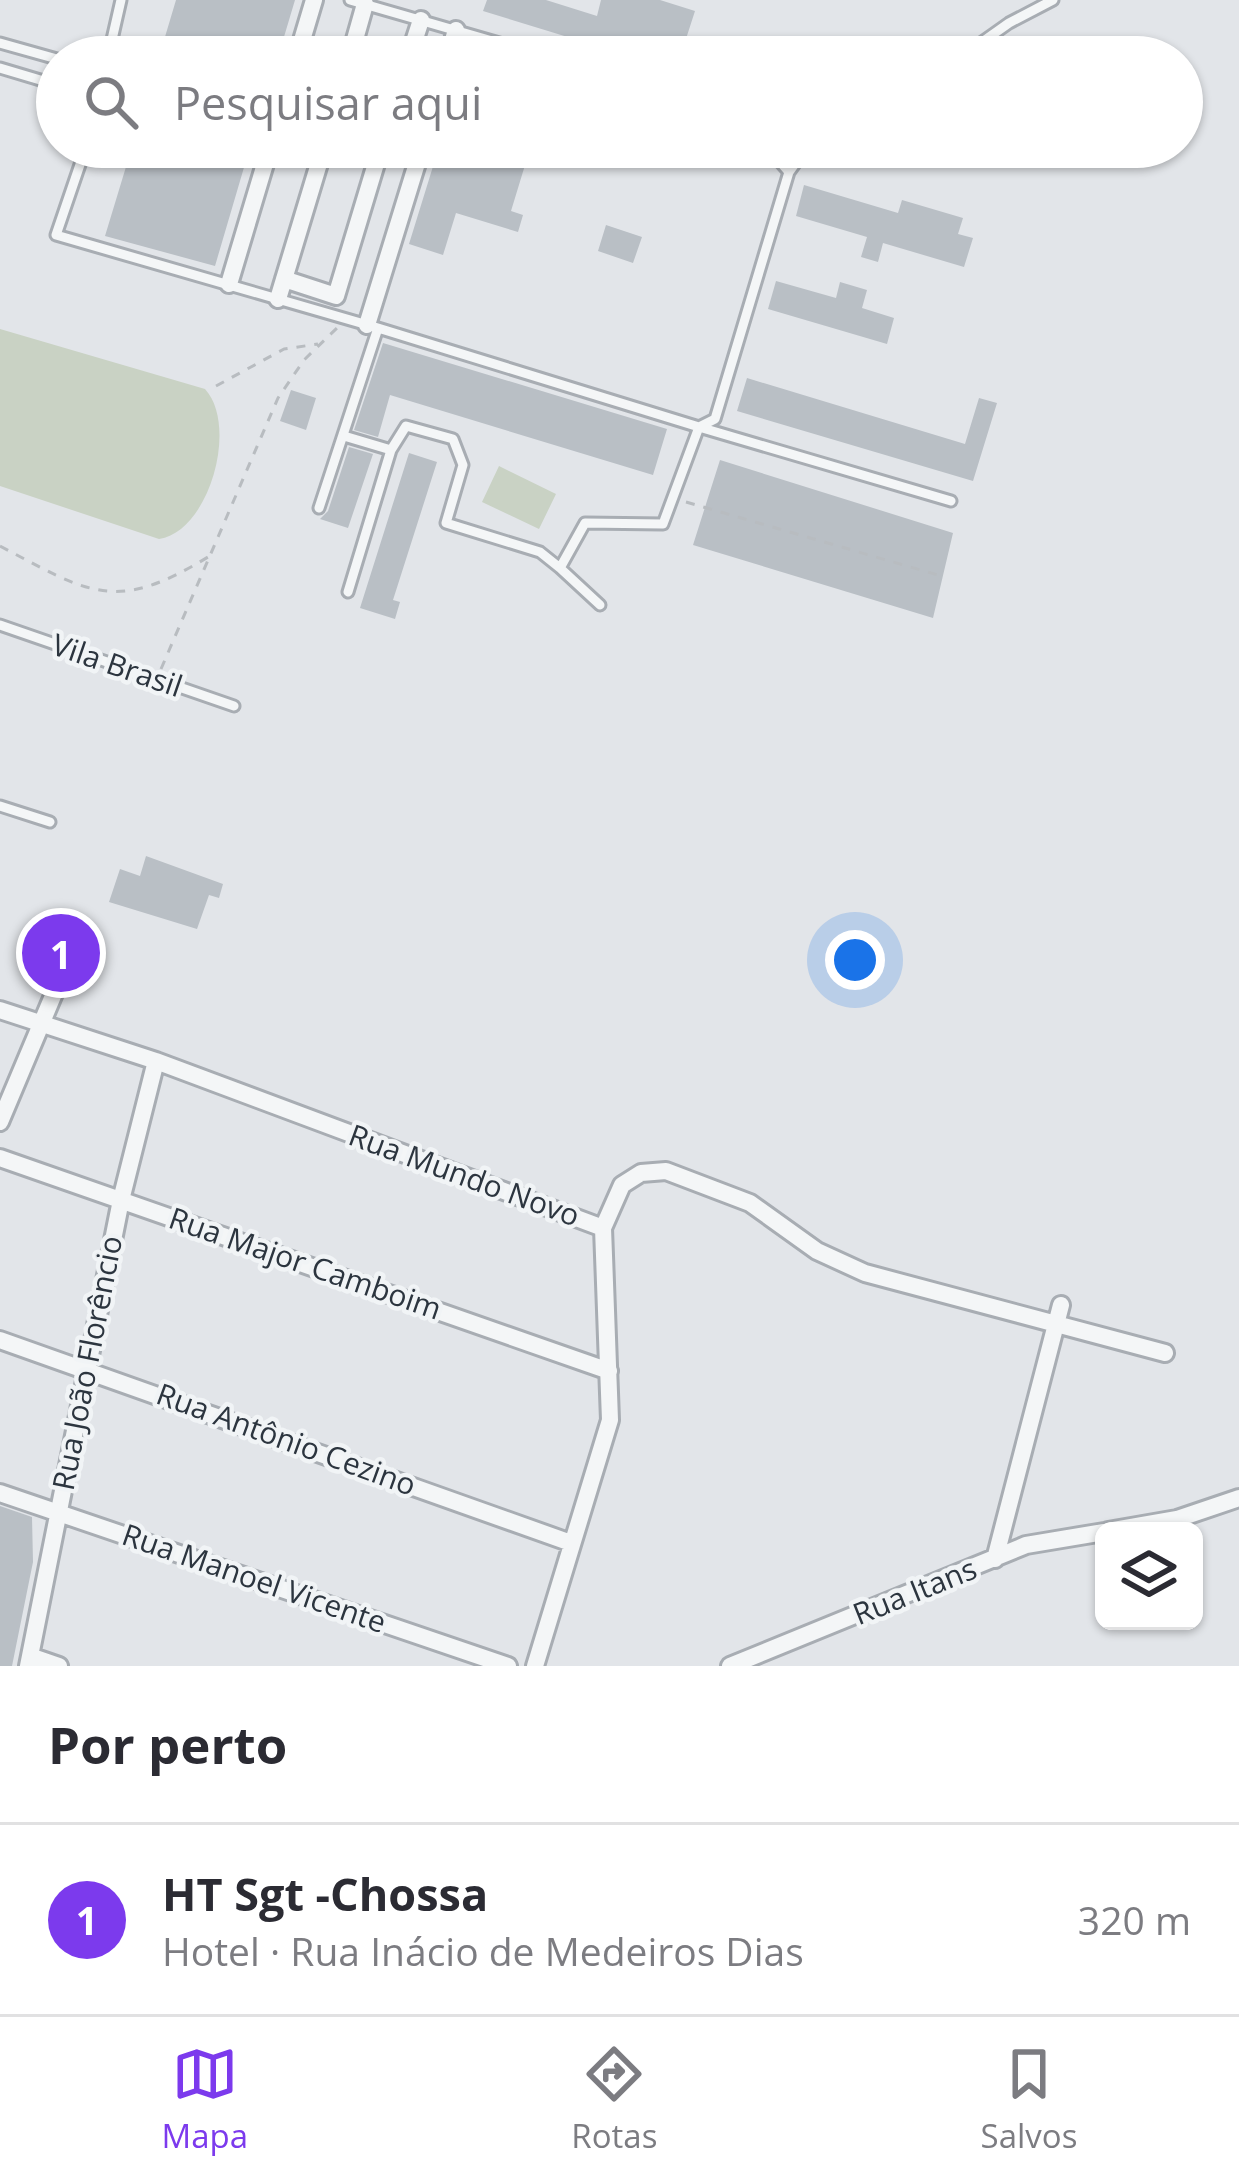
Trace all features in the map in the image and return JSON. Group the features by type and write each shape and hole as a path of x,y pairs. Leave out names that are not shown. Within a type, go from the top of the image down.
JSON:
{"street":[{"path":"303,36 314,0"},
{"path":"353,36 358,2"},
{"path":"416,36 421,20"},
{"path":"454,36 456,30"},
{"path":"229,284 264,168"},
{"path":"278,299 318,168"},
{"path":"284,279 336,296 375,168"},
{"path":"372,326 416,168"},
{"path":"0,1122 66,965"},
{"name":"Rua Mundo Novo","path":"0,1010 156,1061 603,1228 622,1184 641,1173 666,1171 750,1203 817,1251 865,1273 1165,1353"},
{"name":"Rua João Florêncio","path":"29,1661 121,1200 156,1061"},
{"name":"Rua Major Camboim","path":"0,1157 609,1371"},
{"path":"535,1666 610,1420 603,1228"},
{"path":"995,1559 1060,1306"},
{"name":"Rua Antônio Cezino","path":"0,1340 571,1543"},
{"name":"Rua Manoel Vicente","path":"0,1493 508,1666"},
{"name":"Rua Itans","path":"1164,1522 1239,1498"},
{"name":"Rua Itans","path":"730,1666 1026,1545 1095,1533"},
{"path":"29,1661 59,1666"}],"lane":[{"path":"113,36 121,0"},
{"path":"991,36 1053,0"},
{"path":"358,2 476,36"},
{"path":"0,43 36,53"},
{"path":"0,68 36,79"},
{"path":"79,168 56,235 951,501"},
{"path":"785,168 789,172"},
{"path":"560,568 585,523 663,524 699,427 715,419 792,168"},
{"path":"319,508 344,436 372,326"},
{"path":"348,592 391,450 406,426 453,439 464,465 446,523 540,552 600,605"},
{"path":"344,436 391,450"},
{"name":"Vila Brasil","path":"0,625 234,706"},
{"path":"0,806 50,822"}],"path":[{"path":"157,679 278,398 320,344 347,319"},
{"path":"216,386 284,349 320,344"},
{"path":"672,498 945,577"},
{"path":"0,546 76,585 114,594 156,585 210,556"}],"green space":[{"path":"0,329 205,389 215,406 219,451 204,498 192,518 177,532 159,539 0,486"},
{"path":"499,466 556,494 539,529 482,502"}],"building":[{"path":"176,0 295,0 284,36 165,36"},
{"path":"487,0 546,0 597,16 601,0 660,0 695,11 687,36 565,36 483,11"},
{"path":"126,168 244,168 215,266 105,236"},
{"path":"433,168 524,168 511,211 523,215 518,232 456,213 443,255 409,244"},
{"path":"804,185 898,213 902,200 963,218 958,234 973,238 964,267 883,243 878,262 861,257 867,237 796,216"},
{"path":"606,225 642,237 633,263 598,251"},
{"path":"776,281 836,298 840,282 867,290 862,308 894,318 887,344 768,309"},
{"path":"383,343 667,429 653,475 390,395 378,437 354,430"},
{"path":"747,378 965,444 979,398 997,403 973,481 737,411"},
{"path":"291,390 316,398 306,430 280,421"},
{"path":"349,447 373,454 348,528 320,519 328,511"},
{"path":"409,453 437,462 393,600 400,602 395,619 360,608"},
{"path":"720,460 953,533 933,618 693,545"},
{"path":"146,856 223,884 219,898 209,895 197,929 109,902 120,869 140,876"},
{"path":"0,1506 32,1517 33,1562 12,1666 0,1666"}],"place":[{"name":"HT Sgt -Chossa","path":"61,953"}]}
